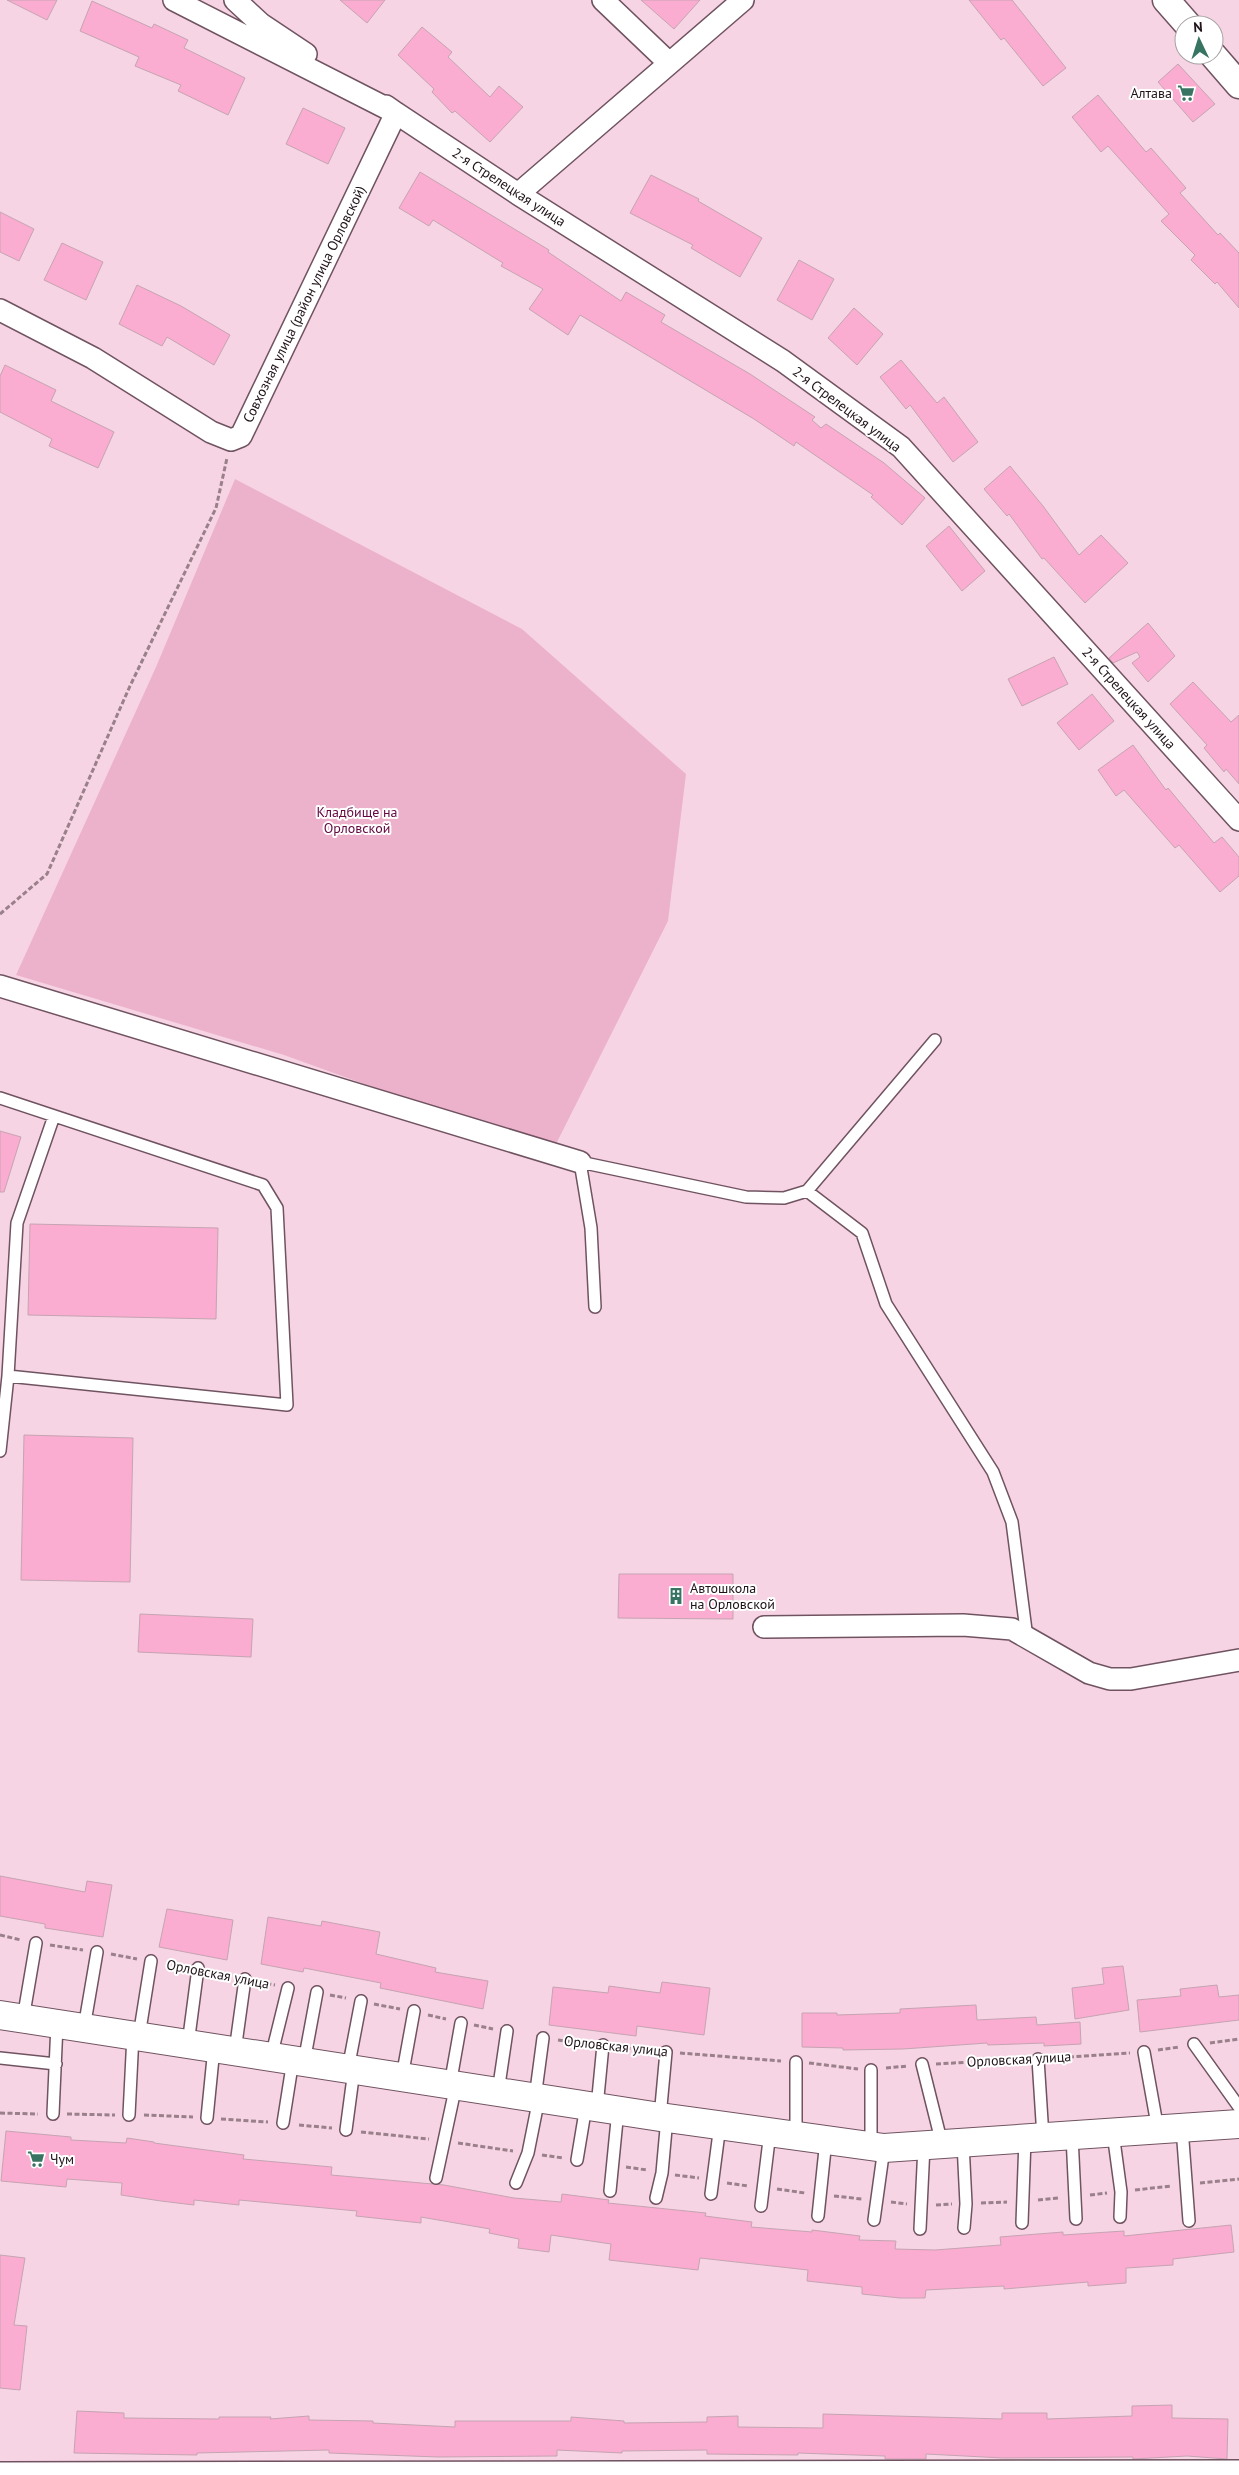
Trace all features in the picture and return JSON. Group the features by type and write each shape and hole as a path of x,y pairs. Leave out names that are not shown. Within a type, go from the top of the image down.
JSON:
{"main road":[{"path":"12,2017 600,2108 878,2147 1239,2124"}],"street":[{"name":"2-я Стрелецкая улица","path":"174,0 396,113"},
{"name":"2-я Стрелецкая улица","path":"235,0 260,24 518,194 783,362 901,447 1239,820"},
{"path":"603,0 668,62"},
{"path":"518,194 668,62 743,0"},
{"path":"1166,0 1179,15"},
{"path":"1222,65 1239,85"},
{"name":"Совхозная улица (район улица Орловской)","path":"231,440 241,436 396,113"},
{"path":"0,310 93,358 186,418 222,438 231,440"},
{"path":"0,986 580,1162"},
{"path":"764,1627 971,1625 1012,1630 1089,1673 1110,1679 1131,1679 1239,1660"},
{"path":"0,2473 1239,2471"}],"lane":[{"path":"595,1307 591,1228 580,1162 746,1197 784,1198 807,1191 935,1040"},
{"path":"0,1098 263,1185 277,1208 287,1405 8,1376"},
{"path":"0,1451 8,1376 17,1223 54,1116"},
{"path":"807,1191 862,1233 886,1304 993,1472 1012,1522 1027,1638"},
{"path":"12,2017 36,1943"},
{"path":"84,2028 98,1952"},
{"path":"129,2115 136,2036 151,1961"},
{"path":"198,1968 212,2048 207,2118"},
{"path":"212,2048 245,1979"},
{"path":"283,2123 289,2060 288,1988"},
{"path":"289,2060 317,1992"},
{"path":"346,2130 351,2069 361,2001"},
{"path":"402,2077 414,2012"},
{"path":"436,2178 453,2085 461,2023"},
{"path":"54,2114 58,2024"},
{"path":"498,2092 508,2031"},
{"path":"516,2183 528,2153 537,2098 543,2038"},
{"path":"1194,2044 1239,2107"},
{"path":"603,2046 600,2108 610,2190"},
{"path":"656,2198 662,2173 666,2052"},
{"path":"1144,2052 1170,2129 1189,2221"},
{"path":"0,2058 56,2064"},
{"path":"1022,2223 1034,2138 1038,2059"},
{"path":"796,2062 796,2136"},
{"path":"922,2064 943,2144 966,2204 964,2228"},
{"path":"870,2070 878,2147 874,2220"},
{"path":"577,2160 600,2108"},
{"path":"711,2194 720,2125"},
{"path":"761,2206 770,2132"},
{"path":"1113,2133 1120,2192 1120,2217"},
{"path":"1072,2136 1076,2219"},
{"path":"818,2216 826,2140"},
{"path":"920,2229 943,2144"}],"path":[{"path":"0,914 47,874 130,686 216,508 231,440"},
{"name":"Орловская улица","path":"0,1935 36,1943 198,1968 288,1988"},
{"path":"317,1992 461,2023 508,2031"},
{"name":"Орловская улица","path":"543,2038 603,2046 870,2070 922,2064 1144,2052 1239,2039"}],"green space":[{"name":"Кладбище на Орловской","path":"235,479 522,629 686,774 668,921 552,1152 284,1055 16,975 156,667"}],"building":[{"path":"7,0 57,0 47,20"},
{"path":"340,0 385,0 367,23"},
{"path":"641,0 700,0 674,29"},
{"path":"969,0 1012,0 1066,68 1043,86 1004,38 1001,40"},
{"path":"92,1 152,28 154,24 188,40 184,48 245,78 228,115 178,91 181,85 135,66 139,57 80,31"},
{"path":"422,27 452,52 448,57 490,97 499,86 523,107 490,142 455,111 452,113 432,92 434,89 398,55"},
{"name":"Алтава","path":"1179,65 1215,104 1193,122 1158,82"},
{"path":"1098,95 1146,152 1151,148 1186,188 1180,193 1218,235 1220,233 1239,253 1239,308 1217,282 1215,284 1191,260 1195,255 1161,221 1169,214 1108,146 1101,152 1072,117"},
{"path":"303,108 345,128 328,164 286,144"},
{"path":"420,172 549,250 548,252 621,301 626,292 665,315 661,322 750,374 815,417 812,420 821,428 826,424 884,463 925,498 902,525 871,497 873,495 796,442 794,446 754,419 580,315 568,335 529,309 543,289 501,266 503,263 433,220 429,226 399,208"},
{"path":"651,175 699,199 698,201 762,238 740,277 691,248 693,245 630,213"},
{"path":"0,212 34,229 19,261 0,252"},
{"path":"62,243 103,262 86,300 44,280"},
{"path":"799,260 834,279 812,320 777,300"},
{"path":"137,285 181,306 230,335 214,365 167,337 162,346 119,324"},
{"path":"854,308 883,334 857,365 828,338"},
{"path":"901,360 937,403 944,397 978,442 953,462 910,405 906,409 880,377"},
{"path":"5,365 56,390 51,401 114,432 98,468 49,446 52,439 0,412 0,376"},
{"path":"1010,466 1043,506 1079,555 1101,535 1128,563 1085,603 1044,558 1042,559 1009,514 1007,516 984,489"},
{"path":"949,526 985,571 962,591 926,546"},
{"path":"1148,623 1175,656 1148,682 1132,663 1140,657 1137,652 1113,663 1109,658"},
{"path":"1054,657 1068,684 1022,706 1008,679"},
{"path":"1193,682 1231,722 1239,715 1239,784 1226,769 1224,772 1204,748 1207,745 1170,704"},
{"path":"1092,694 1114,721 1079,750 1057,723"},
{"path":"1133,745 1166,790 1168,788 1214,843 1222,837 1239,857 1239,876 1220,892 1179,845 1175,848 1124,790 1116,796 1098,770"},
{"path":"0,1131 21,1137 4,1192 0,1192"},
{"path":"30,1224 218,1228 216,1319 28,1315"},
{"path":"24,1435 133,1438 130,1582 21,1580"},
{"name":"Автошкола на Орловской","path":"619,1574 733,1574 733,1619 618,1618"},
{"path":"140,1614 253,1619 251,1657 138,1652"},
{"path":"0,1876 85,1892 87,1881 112,1885 103,1937 45,1928 45,1924 0,1916"},
{"path":"167,1909 233,1920 227,1960 159,1947"},
{"path":"268,1917 321,1926 322,1921 380,1932 376,1954 436,1968 435,1972 488,1981 483,2009 380,1988 381,1983 304,1968 303,1972 261,1964"},
{"path":"1123,1966 1129,2010 1075,2019 1072,1988 1104,1984 1102,1968"},
{"path":"662,1982 710,1988 704,2035 637,2026 636,2036 549,2025 553,1987 608,1993 609,1986 660,1993"},
{"path":"1217,1985 1219,1997 1239,1995 1239,2020 1140,2032 1137,2000 1181,1996 1180,1989"},
{"path":"976,2005 977,2020 1036,2017 1037,2025 1080,2022 1081,2044 1044,2046 1044,2043 988,2045 987,2043 903,2049 843,2050 843,2048 802,2047 802,2013 837,2013 837,2015 900,2013 900,2009"},
{"path":"6,2131 71,2137 71,2140 126,2143 127,2138 244,2155 243,2159 332,2167 331,2175 444,2185 514,2198 561,2202 562,2194 609,2200 608,2203 706,2213 705,2216 752,2222 751,2227 812,2232 812,2230 860,2236 859,2240 896,2241 895,2249 935,2250 1001,2245 1000,2237 1063,2232 1063,2235 1124,2231 1124,2236 1231,2225 1234,2252 1173,2259 1173,2265 1126,2268 1126,2283 1088,2286 1088,2282 1004,2289 1004,2286 926,2290 925,2298 900,2298 862,2294 862,2287 807,2281 808,2270 700,2258 698,2270 609,2260 611,2244 551,2235 549,2252 518,2248 519,2239 489,2233 490,2229 421,2217 421,2223 356,2216 357,2211 239,2200 239,2205 194,2200 194,2205 121,2195 122,2183 67,2179 66,2187 1,2181"},
{"path":"0,2255 25,2258 14,2325 27,2326 20,2390 0,2388"},
{"path":"1172,2405 1172,2418 1228,2419 1227,2459 1187,2456 1133,2459 1133,2457 1003,2458 926,2454 926,2459 885,2459 885,2456 798,2453 798,2455 707,2454 707,2450 622,2451 622,2453 557,2450 557,2456 438,2457 329,2453 329,2450 197,2453 197,2455 74,2453 77,2411 124,2413 124,2418 219,2419 219,2417 271,2417 270,2419 309,2416 309,2420 373,2421 373,2423 455,2427 455,2421 571,2421 571,2417 624,2421 624,2423 707,2422 707,2417 738,2416 738,2427 823,2428 823,2414 1002,2419 1002,2413 1047,2413 1047,2419 1132,2416 1132,2406"}],"place":[{"name":"Алтава","path":"1186,93"},
{"name":"Автошкола на Орловской","path":"676,1596"},
{"name":"Чум","path":"36,2159"}]}
